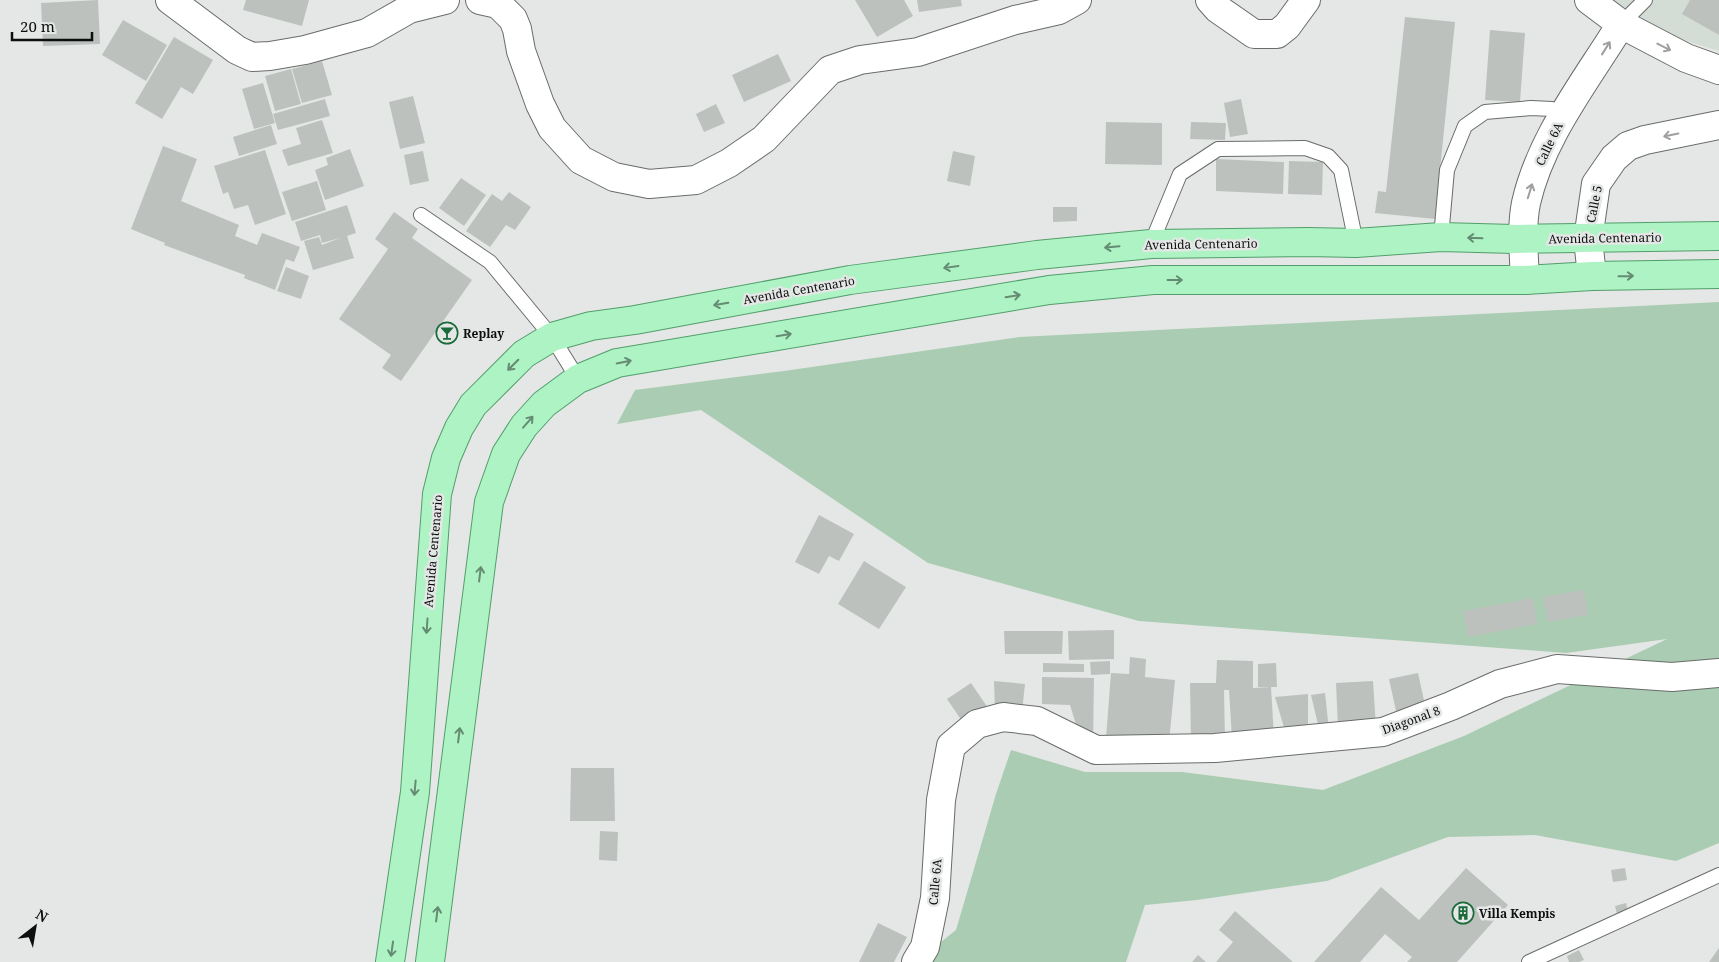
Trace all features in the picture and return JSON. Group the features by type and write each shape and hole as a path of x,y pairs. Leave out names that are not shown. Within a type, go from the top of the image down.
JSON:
{"main road":[{"name":"Avenida Centenario","path":"390,962 415,792 437,494 446,458 459,428 474,405 524,354 552,337 591,326 635,320 850,280 1037,255 1152,244 1356,243 1441,237 1588,239 1719,236"},
{"path":"1308,242 1308,279"},
{"path":"430,962 489,502 506,454 524,426 544,404 578,379 617,363 1050,290 1153,280 1525,280 1592,276 1719,274"}],"street":[{"path":"171,1 237,50 252,57 305,50 367,33 409,9 445,0"},
{"path":"480,0 498,4 513,19 521,51 540,104 552,128 582,160 614,178 649,184 696,180 729,163 764,139 830,70 860,60 918,52 1065,3"},
{"path":"1210,0 1218,9 1254,34 1277,34 1287,26 1306,0"},
{"path":"1589,0 1621,24 1686,58 1719,70"},
{"name":"Calle 6A","path":"1525,280 1524,239 1526,204 1539,162 1563,117 1621,24"},
{"name":"Calle 5","path":"1592,276 1588,239 1596,184 1614,158 1628,146 1645,140 1719,125"},
{"name":"Diagonal 8","path":"1096,750 1215,748 1383,732 1500,684 1557,669 1672,677 1719,673"},
{"name":"Calle 6A","path":"916,962 925,947 935,898 941,800 951,746 977,724 1003,717 1037,721 1096,750"}],"lane":[{"path":"1621,24 1645,0"},
{"path":"1441,237 1448,170 1465,126 1485,112 1531,108 1552,109 1563,117"},
{"path":"1152,244 1180,174 1218,149 1295,148 1304,148 1328,156 1341,170 1356,243"},
{"path":"421,215 490,262 552,337 578,379"},
{"path":"1529,962 1719,875"}],"shaded area":[{"path":"1611,0 1719,0 1719,51 1658,32"}],"green space":[{"path":"1719,302 1719,843 1676,861 1535,835 1448,837 1327,881 1197,900 1145,905 1126,962 916,962 956,930 1011,750 1085,772 1182,772 1323,790 1464,736 1667,639 1566,653 1139,621 928,563 701,410 617,424 635,390 784,371 1019,337"}],"building":[{"path":"98,0 100,44 43,46 41,3"},
{"path":"246,0 309,0 302,26 243,10"},
{"path":"855,0 904,0 913,16 877,37"},
{"path":"917,0 961,0 962,6 919,12"},
{"path":"1690,0 1719,0 1719,35 1682,14"},
{"path":"1405,17 1455,22 1435,219 1375,213 1378,191 1386,192"},
{"path":"123,20 167,45 146,81 102,55"},
{"path":"1490,30 1525,33 1520,102 1485,100"},
{"path":"174,37 213,60 193,94 181,87 162,119 135,103"},
{"path":"778,54 791,81 744,102 732,75"},
{"path":"322,61 332,95 302,103 292,69"},
{"path":"291,69 301,104 275,111 265,76"},
{"path":"263,83 275,123 254,129 242,89"},
{"path":"413,96 425,143 400,149 389,102"},
{"path":"325,99 330,116 278,130 273,114"},
{"path":"1241,99 1248,134 1230,137 1224,103"},
{"path":"716,104 725,123 704,132 696,114"},
{"path":"322,120 333,153 288,166 282,150 301,144 296,128"},
{"path":"1106,122 1162,123 1162,165 1105,164"},
{"path":"1191,122 1226,123 1225,140 1190,139"},
{"path":"271,125 277,144 239,156 233,137"},
{"path":"163,146 197,159 181,201 239,225 235,236 257,245 262,233 300,247 294,262 286,259 275,290 244,278 245,275 164,245 165,243 131,229"},
{"path":"350,149 364,186 325,200 315,170 328,165 326,158"},
{"path":"265,150 286,214 255,225 248,205 234,209 228,192 223,194 214,166"},
{"path":"423,151 429,181 410,185 404,155"},
{"path":"953,151 975,156 970,186 947,181"},
{"path":"1216,159 1284,162 1283,194 1216,191"},
{"path":"1289,161 1323,162 1322,195 1288,194"},
{"path":"461,178 486,195 464,226 439,208"},
{"path":"317,181 326,210 292,221 282,192"},
{"path":"509,192 531,207 515,230 506,225 490,247 466,231 492,194 502,201"},
{"path":"347,205 356,233 347,236 354,258 313,270 304,241 319,237 322,245 340,238 322,243 320,235 301,241 295,222"},
{"path":"1053,207 1077,207 1077,221 1053,222"},
{"path":"394,212 418,229 412,238 472,280 401,381 382,368 391,355 339,319 388,249 375,239"},
{"path":"286,267 309,276 301,299 277,291"},
{"path":"819,515 854,534 839,561 829,556 819,574 795,562"},
{"path":"864,561 906,587 879,629 838,604"},
{"path":"1584,590 1588,615 1548,622 1543,597"},
{"path":"1533,598 1537,624 1468,637 1463,611"},
{"path":"1114,630 1114,659 1069,660 1068,631"},
{"path":"1004,631 1063,631 1062,654 1005,654"},
{"path":"1130,657 1146,659 1145,677 1175,680 1169,743 1106,738 1111,673 1129,674"},
{"path":"1217,660 1253,661 1253,688 1271,687 1274,737 1232,739 1229,690 1224,690 1225,740 1191,741 1190,683 1216,683"},
{"path":"1110,661 1110,674 1091,675 1090,662"},
{"path":"1043,663 1084,664 1084,672 1043,672"},
{"path":"1276,663 1277,687 1258,687 1258,664"},
{"path":"1418,673 1425,705 1396,711 1389,679"},
{"path":"1042,677 1094,678 1093,743 1079,734 1070,705 1042,704"},
{"path":"994,681 1025,684 1022,712 995,710"},
{"path":"1373,681 1376,727 1338,729 1336,683"},
{"path":"971,683 988,708 964,724 947,699"},
{"path":"1325,693 1329,730 1320,733 1311,695"},
{"path":"1308,694 1308,734 1286,734 1275,697"},
{"path":"571,768 614,768 615,821 570,821"},
{"path":"600,831 618,832 617,861 599,860"},
{"name":"Villa Kempis","path":"1466,868 1508,905 1457,962 1407,962 1412,957 1385,934 1360,962 1314,962 1381,887 1419,920"},
{"path":"1625,868 1627,880 1613,882 1611,870"},
{"path":"1626,903 1628,911 1617,914 1615,906"},
{"path":"1235,911 1293,962 1216,962 1233,942 1219,930"},
{"path":"878,923 907,937 894,962 859,962"},
{"path":"1719,948 1719,962 1709,962"},
{"path":"1579,950 1584,960 1569,962 1567,956"},
{"path":"1198,955 1206,962 1192,962"}],"place":[{"name":"Replay","path":"447,333"},
{"name":"Villa Kempis","path":"1463,913"}]}
